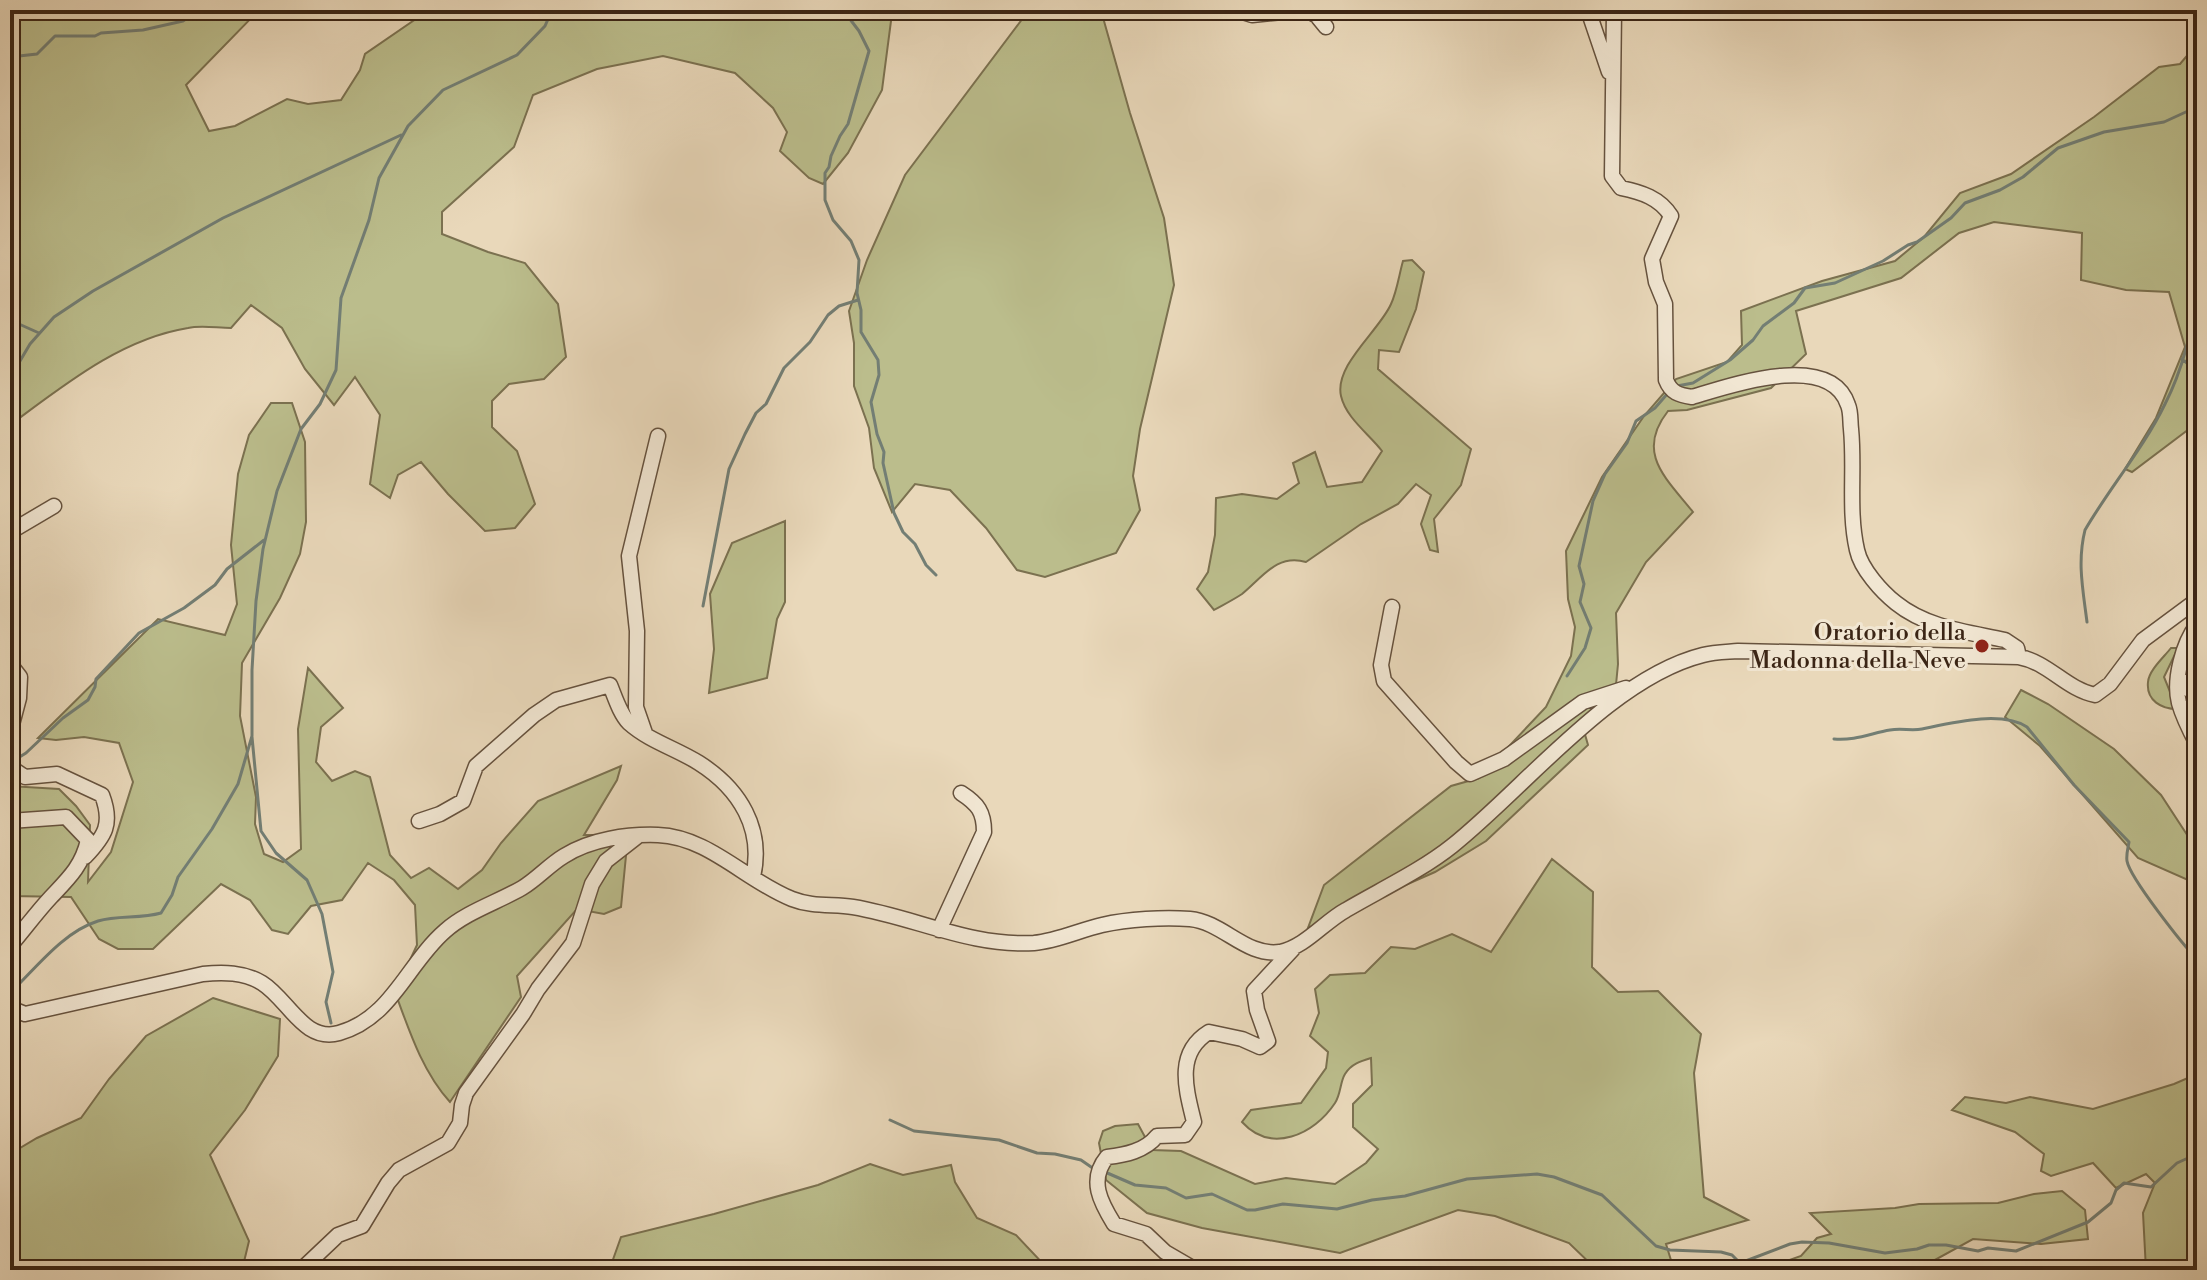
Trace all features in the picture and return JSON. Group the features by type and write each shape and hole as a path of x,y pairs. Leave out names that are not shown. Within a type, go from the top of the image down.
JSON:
{"street":[{"path":"1236,10 1252,15 1306,10 1317,16 1326,27"},
{"path":"1588,10 1613,84"},
{"path":"1614,10 1612,176 1621,188 1645,193 1667,209 1671,216 1652,259 1656,282 1665,304 1666,380 1669,387 1677,395 1692,397 1784,374 1824,381 1840,390 1850,416 1852,510 1857,553 1869,573 1895,603 1919,618 2005,640 2017,648 2019,657"},
{"path":"645,734 636,707 637,631 629,556 658,436"},
{"path":"10,532 54,506"},
{"path":"1392,607 1381,665 1384,681 1470,774 1504,759 1583,702 1645,681 1702,655 1738,651 2019,657 2035,660 2072,685 2095,695 2110,684 2150,634 2197,600"},
{"path":"2197,625 2185,647 2178,702 2197,744"},
{"path":"10,664 20,677 19,698 10,732"},
{"path":"2179,678 2197,698"},
{"path":"1196,1270 1165,1252 1146,1234 1114,1224 1099,1198 1097,1179 1100,1166 1107,1157 1129,1154 1157,1136 1185,1135 1194,1122 1184,1076 1197,1039 1209,1032 1242,1039 1260,1047 1268,1041 1254,991 1296,946 1338,914 1449,849 1590,721 1645,681"},
{"path":"419,821 463,801 476,766 534,715 556,700 610,685 628,722 700,764 736,794 753,826 758,856 753,877"},
{"path":"10,767 25,777 57,774 102,795 108,811 104,837 84,857"},
{"path":"939,930 984,832 981,810 961,793"},
{"path":"10,821 66,817 88,840 76,872 10,946"},
{"path":"10,1008 25,1014 224,972 260,981 310,1030 332,1035 343,1032 364,1023 382,1008 447,929 526,886 565,855 590,844 639,836 661,835 685,839 791,899 816,905 853,907 1000,943 1039,943 1107,924 1194,919 1254,950 1273,953 1296,946"},
{"path":"301,1270 338,1235 362,1226 399,1170 448,1143 460,1123 466,1093 573,943 592,884 606,861 639,836"}],"green space":[{"path":"10,10 259,10 186,85 209,131 235,126 287,99 308,104 341,100 360,70 365,54 426,10 889,10 891,21 882,90 848,153 823,184 809,178 780,151 787,132 773,108 735,73 663,56 597,69 533,95 514,147 442,212 442,234 525,263 558,304 566,357 544,379 509,384 492,401 492,427 517,451 535,504 515,528 485,531 421,462 398,475 390,498 370,484 380,415 355,377 334,405 305,369 282,328 251,305 231,328 188,328 139,342 116,353 10,425"},
{"path":"1029,10 1098,10 1102,14 1164,218 1174,285 1140,429 1133,476 1140,510 1116,553 1045,577 1017,570 986,528 950,490 915,484 892,512 874,468 869,428 854,386 854,343 849,311 867,260 905,175"},
{"path":"2197,44 2197,423 2132,472 2125,469 2156,418 2185,347 2169,292 2126,290 2081,280 2082,233 1994,222 1959,233 1901,278 1796,311 1806,354 1771,388 1687,410 1668,411 1658,426 1654,452 1658,464 1693,512 1646,562 1616,613 1618,664 1615,695 1582,724 1588,745 1486,841 1435,872 1308,928 1324,885 1451,786 1479,778 1546,707 1571,656 1575,627 1568,599 1566,551 1602,477 1644,416 1676,379 1727,362 1742,345 1741,311 1822,281 1895,261 1924,237 1960,193 2011,174 2094,117 2159,67 2180,64"},
{"path":"1412,260 1424,272 1416,309 1399,352 1379,350 1378,369 1471,449 1461,485 1434,519 1438,552 1430,550 1421,524 1431,495 1416,484 1398,504 1361,524 1306,562 1296,560 1278,564 1242,594 1214,610 1197,589 1208,572 1215,535 1216,498 1242,494 1277,499 1299,483 1293,463 1315,452 1327,487 1362,482 1382,451 1348,411 1341,396 1341,384 1351,360 1391,304 1403,261"},
{"path":"271,403 292,403 305,442 306,522 300,554 280,598 242,663 240,716 256,797 255,824 264,854 283,862 301,849 298,729 308,668 343,708 321,727 316,762 332,781 355,771 370,777 390,855 411,878 429,868 458,889 482,870 538,801 621,766 617,780 584,835 628,835 621,907 604,914 577,909 517,976 521,997 450,1102 424,1064 395,992 417,945 415,905 394,880 368,863 342,900 311,906 288,934 272,930 250,900 221,884 153,949 118,949 99,939 71,897 10,896 10,786 59,789 76,806 90,825 88,882 111,852 133,782 119,743 84,737 38,738 158,619 225,635 237,604 231,545 238,474 249,435"},
{"path":"785,521 785,602 777,619 767,678 709,693 714,649 710,594 732,543"},
{"path":"2171,648 2178,648 2164,677 2177,709 2156,703 2148,689 2151,673"},
{"path":"2021,690 2048,704 2114,749 2161,795 2197,850 2197,884 2138,858 2040,746 2005,717"},
{"path":"1552,859 1593,892 1592,967 1618,992 1658,991 1701,1034 1694,1073 1704,1197 1748,1220 1666,1244 1674,1270 1597,1270 1569,1243 1495,1216 1458,1210 1340,1253 1202,1228 1147,1213 1106,1180 1099,1143 1103,1131 1115,1126 1138,1124 1152,1150 1181,1151 1255,1184 1286,1178 1335,1184 1366,1163 1378,1149 1353,1127 1353,1104 1372,1085 1371,1058 1356,1063 1347,1071 1335,1103 1304,1132 1279,1138 1266,1137 1253,1132 1242,1122 1251,1110 1301,1103 1326,1068 1328,1052 1310,1036 1319,1013 1315,989 1330,975 1365,973 1391,947 1415,949 1452,934 1491,952"},
{"path":"213,998 280,1019 278,1056 245,1110 210,1155 249,1241 242,1270 10,1270 10,1154 81,1118 146,1036"},
{"path":"2197,1074 2197,1270 2146,1270 2143,1213 2155,1183 2146,1174 2116,1188 2093,1163 2051,1176 2041,1171 2044,1154 2015,1132 1952,1110 1965,1097 2006,1103 2030,1097 2093,1109"},
{"path":"870,1164 903,1175 951,1165 955,1182 977,1218 1016,1235 1049,1270 610,1268 621,1237 818,1185"},
{"path":"2062,1191 2085,1210 2088,1239 2041,1244 1973,1239 1921,1270 1761,1270 1801,1256 1817,1238 1831,1234 1810,1213 1919,1204 1998,1203"}],"waterway":[{"path":"10,57 37,54 55,36 95,36 143,30 183,21 199,10"},
{"path":"10,993 51,952 85,926 106,919 161,913 178,877 212,829 238,784 252,736 256,601 263,549 277,491 301,429 320,404 336,370 341,298 369,220 379,178 408,126 443,90 517,55 545,26 552,10"},
{"path":"843,10 869,51 848,124 825,173 825,200 833,220 851,241 859,260 857,293 861,332 878,360 879,375 871,402 884,452 883,463 894,513 903,532 936,575"},
{"path":"1677,386 1693,383 1730,360 1753,340 1763,326 1794,303 1805,288 1835,283 1883,261 1951,218 1965,203 2000,190 2023,177 2058,148 2104,132 2164,122 2188,111"},
{"path":"10,378 30,344 54,317 93,291 223,218 401,135"},
{"path":"2087,622 2081,565 2085,530 2147,437 2171,391 2186,349 2197,291"},
{"path":"703,606 729,469 745,434 756,413 766,404 784,368 810,342 828,315 839,306 858,300"},
{"path":"10,320 39,333"},
{"path":"2182,359 2197,371"},
{"path":"1567,676 1585,648 1591,628 1580,602 1584,584 1579,566 1593,501 1605,474 1627,443 1636,421 1655,408 1668,393"},
{"path":"13,761 88,700 96,679 139,633 184,608 215,585 227,569 264,540"},
{"path":"1834,739 1856,738 1894,729 1918,730 1976,719 2004,719 2027,727 2074,785 2129,842 2127,861 2130,870 2169,926 2197,959"},
{"path":"252,737 261,831 276,853 307,880 322,914 333,972 326,1002 331,1023"},
{"path":"890,1120 914,1131 999,1140 1037,1153 1081,1160 1094,1169"},
{"path":"1722,1270 1802,1242 1829,1243 1885,1253 1929,1245 1978,1251 1988,1248 2016,1251 2088,1222 2111,1203 2116,1190 2124,1183 2151,1187 2177,1163 2197,1154"},
{"path":"1105,1172 1135,1185 1166,1188 1186,1198 1212,1194 1247,1210 1283,1204 1337,1209 1405,1196 1467,1179 1537,1174 1602,1195 1656,1246 1670,1250 1721,1252 1732,1255 1739,1262"}],"place":[{"name":"Oratorio della Madonna della Neve","path":"1982,646"}]}
